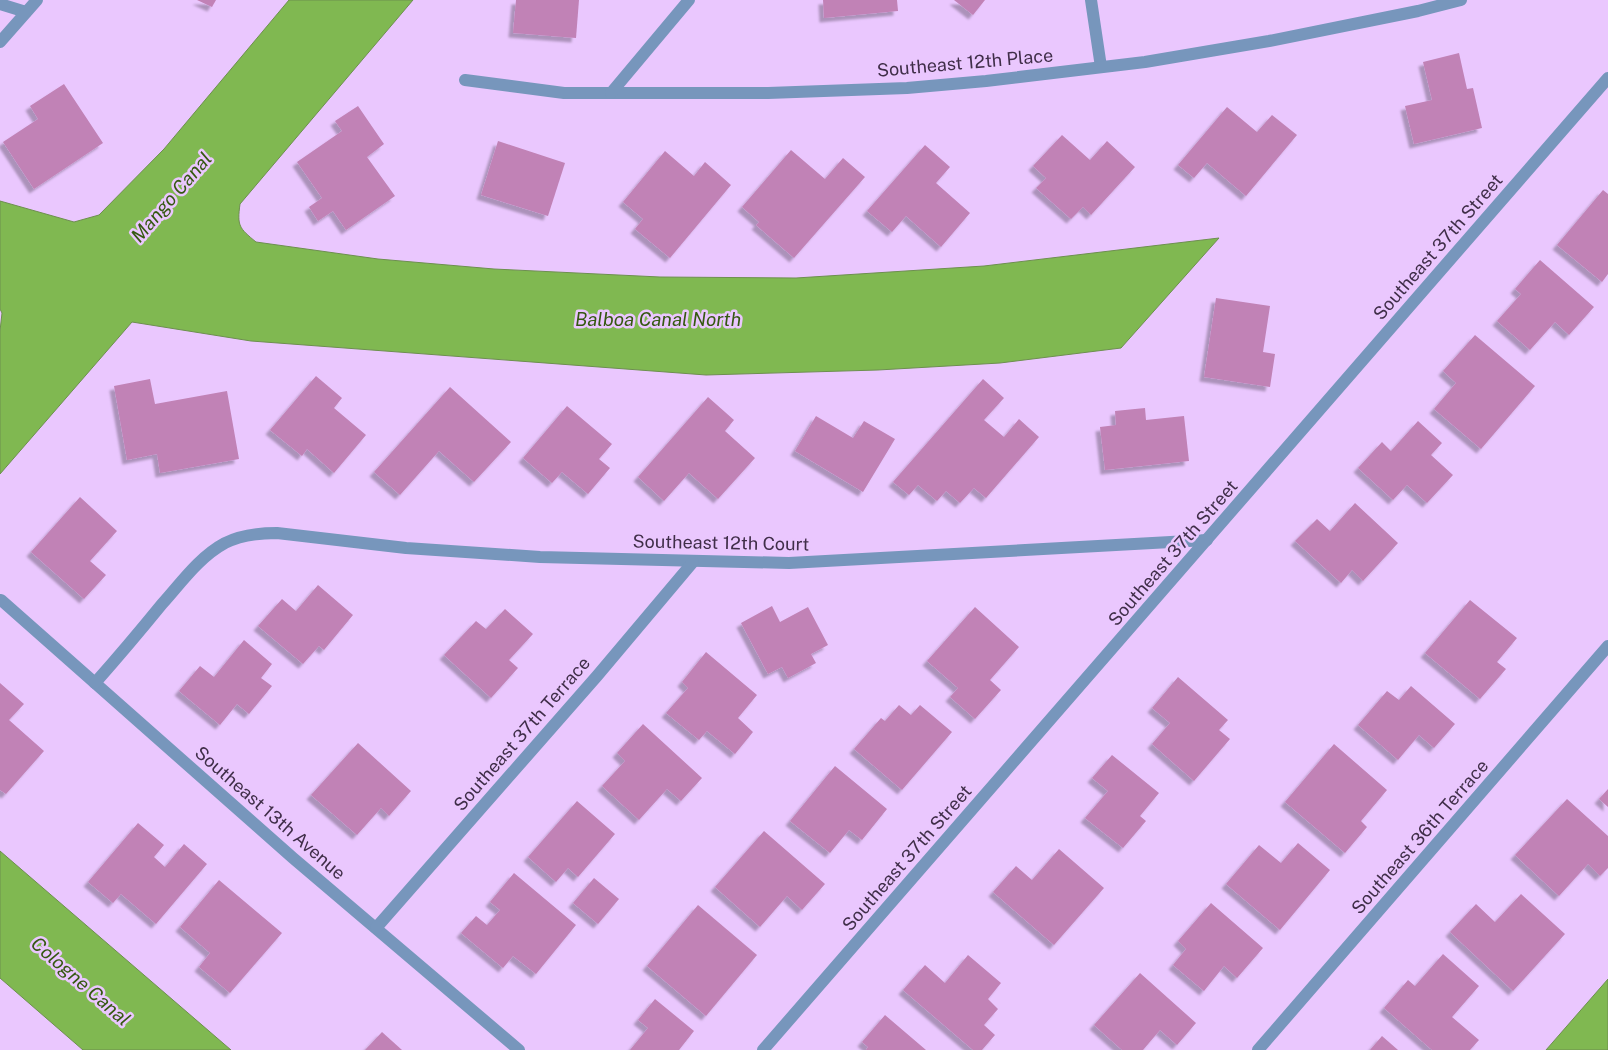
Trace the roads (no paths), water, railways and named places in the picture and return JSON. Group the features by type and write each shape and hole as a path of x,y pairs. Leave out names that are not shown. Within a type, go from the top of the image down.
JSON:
{"street":[{"path":"0,42 37,0"},
{"path":"611,93 689,0"},
{"path":"1091,0 1101,67"},
{"name":"Southeast 12th Place","path":"465,80 564,93 768,93 907,88 986,81 1101,67 1269,42 1418,11 1461,0"},
{"path":"0,4 26,12"},
{"name":"Southeast 37th Street","path":"763,1050 1608,78"},
{"name":"Southeast 12th Court","path":"95,683 195,566 215,549 236,539 258,534 277,533 406,548 540,557 789,563 1207,540"},
{"name":"Southeast 37th Terrace","path":"376,928 597,676 693,562"},
{"name":"Southeast 13th Avenue","path":"1,600 293,858 519,1050"},
{"name":"Southeast 36th Terrace","path":"1258,1050 1608,646"}],"water":[{"path":"289,0 413,0 240,204 240,226 256,242 378,259 494,269 660,277 796,278 984,266 1219,238 1121,348 1000,363 878,370 706,375 251,341 132,322 0,474 0,331 2,313 0,309 0,201 74,222 99,215 164,149"},
{"name":"Cologne Canal","path":"0,851 231,1050 83,1050 0,978"},
{"path":"1608,979 1608,1050 1546,1050"}],"water label":[{"name":"Mango Canal","path":"171,197"},
{"name":"Balboa Canal North","path":"658,319"}]}
